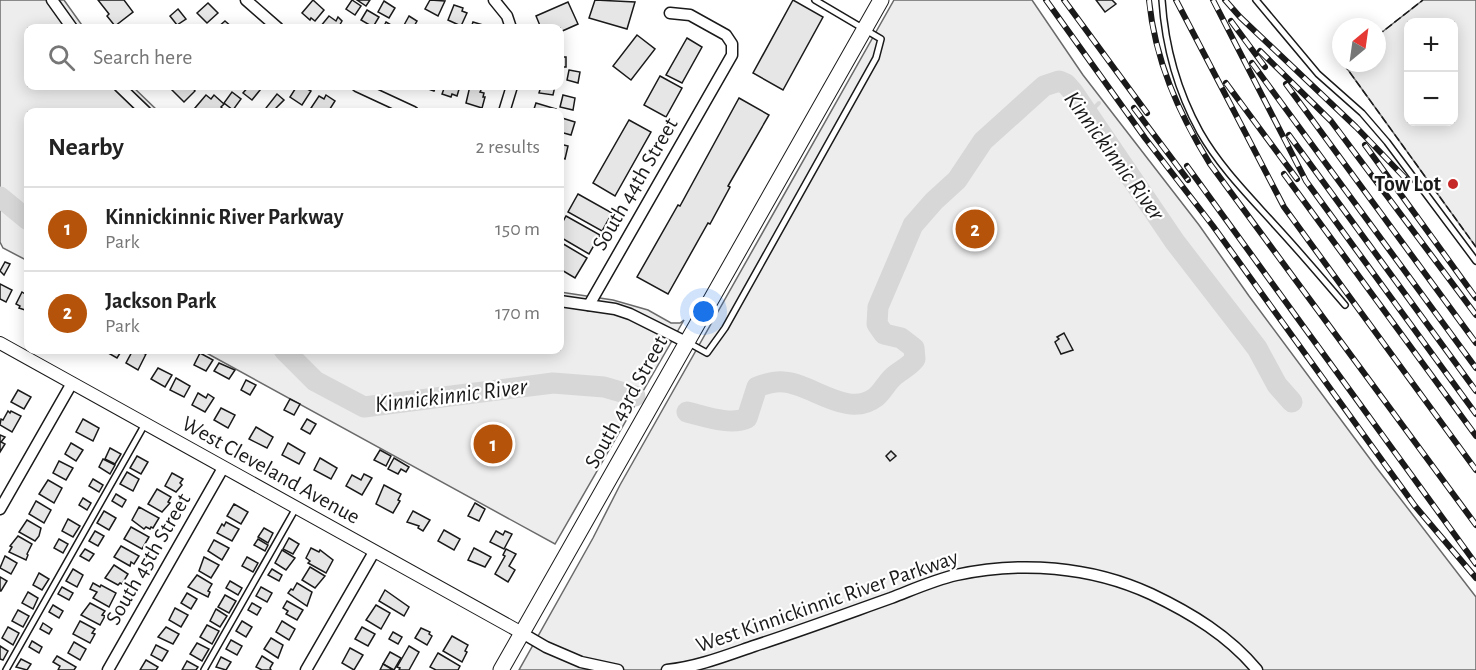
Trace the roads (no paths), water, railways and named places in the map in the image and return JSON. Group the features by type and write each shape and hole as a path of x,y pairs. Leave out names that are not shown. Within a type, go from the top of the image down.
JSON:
{"main road":[{"name":"South 43rd Street","path":"501,670 881,0"}],"street":[{"path":"52,0 69,24"},
{"path":"246,0 273,24"},
{"path":"494,0 507,16 510,24"},
{"name":"South 44th Street","path":"589,305 732,54 732,44 726,35 690,15 670,13"},
{"path":"123,90 142,108"},
{"path":"366,90 404,108"},
{"path":"505,108 511,90"},
{"path":"564,302 630,314 686,342"},
{"name":"West Cleveland Avenue","path":"0,343 522,633"},
{"path":"0,509 72,383"},
{"name":"South 45th Street","path":"108,670 223,468"},
{"path":"306,670 374,552"},
{"name":"West Kinnickinnic River Parkway","path":"667,670 687,668 794,633 954,575 1008,567 1053,568 1082,573 1137,588 1178,607 1216,630 1257,670"},
{"path":"522,633 546,647 581,662 618,670"}],"lane":[{"path":"686,342 707,353 725,328 876,58 881,39 815,0"},
{"path":"1162,0 1163,25 1172,60 1200,132 1221,164 1242,189 1345,304"},
{"path":"1256,0 1318,74 1362,113 1387,142 1476,261"},
{"path":"6,670 145,424"},
{"path":"204,670 296,508"}],"waterway":[{"name":"Kinnickinnic River","path":"687,412 717,420 741,420 747,418 757,387 777,382 795,384 830,398 854,404 865,403 876,397 892,378 915,359 914,348 901,338 884,334 877,324 878,307 913,225 957,180 983,141 1044,86 1059,81 1066,84 1073,92 1175,242 1257,348 1277,385 1292,402"},
{"path":"1088,114 1099,103"},
{"name":"Kinnickinnic River","path":"0,197 24,217"},
{"name":"Kinnickinnic River","path":"288,354 315,381 364,407 553,383 604,387 635,396"}],"railway":[{"path":"1046,0 1415,506 1476,578"},
{"path":"1064,0 1147,113"},
{"path":"1149,0 1162,65 1178,105 1210,164 1476,525"},
{"path":"1176,0 1284,207 1476,470"},
{"path":"1213,0 1306,181 1476,414"},
{"path":"1225,0 1356,127 1408,181"},
{"path":"1231,21 1265,67"},
{"path":"1260,51 1331,121 1476,315"},
{"path":"1252,63 1476,368"},
{"path":"1226,83 1297,179"},
{"path":"1286,84 1476,343"},
{"path":"1134,108 1188,180"},
{"path":"1289,135 1476,391"},
{"path":"1365,145 1476,298"},
{"path":"1187,166 1476,564"},
{"path":"1284,174 1476,436"}],"place":[{"name":"Tow Lot","path":"1453,184"},
{"name":"Jackson Park","path":"975,229"},
{"name":"Kinnickinnic River Parkway","path":"493,444"}]}
